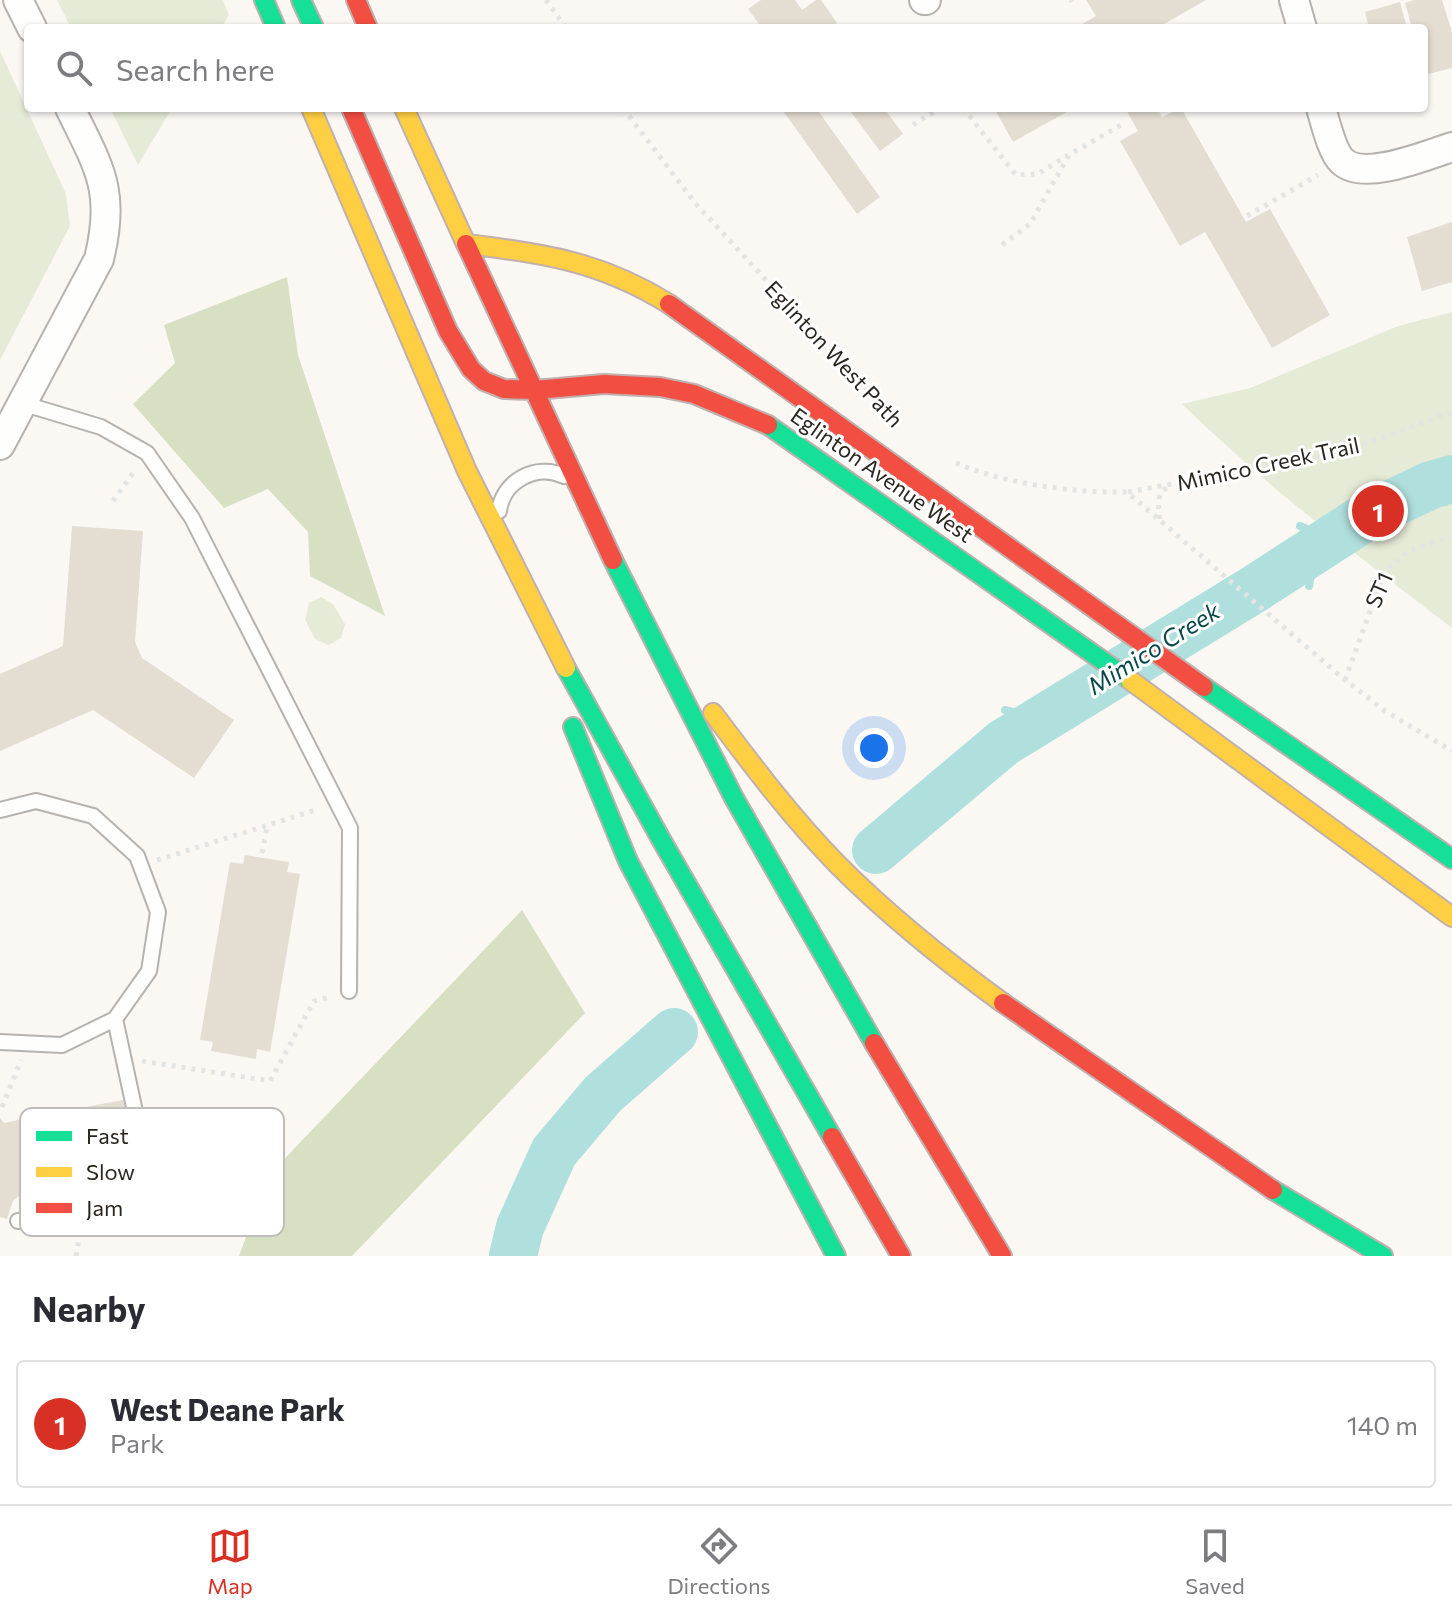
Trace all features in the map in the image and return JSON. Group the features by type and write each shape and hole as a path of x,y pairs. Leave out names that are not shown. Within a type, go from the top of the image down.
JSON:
{"main road":[{"path":"264,0 274,24"},
{"path":"301,0 312,24"},
{"path":"356,0 366,24"},
{"path":"313,112 524,589 666,846 901,1256"},
{"name":"Eglinton Avenue West","path":"353,112 448,331 471,369 484,381 504,389 535,390 604,384 660,387 694,394 770,426 1182,717 1452,917"},
{"path":"406,112 578,485 732,796 807,929 1002,1256"},
{"name":"Eglinton Avenue West","path":"466,244 518,250 588,266 625,279 652,294 748,358 1216,696 1452,859"},
{"path":"524,589 577,740 628,861 836,1256"},
{"path":"637,606 689,682 778,798 824,850 896,918 1007,1007 1186,1132 1250,1176 1383,1256"}],"street":[{"path":"18,0 30,24"},
{"path":"1294,0 1301,24"},
{"path":"0,445 99,259 107,227 106,191 97,164 72,112"},
{"path":"1322,112 1330,138 1342,161 1356,168 1382,169 1452,147"}],"lane":[{"path":"21,403 101,427 147,453 192,518 350,828 349,991"},
{"path":"496,531 500,501 506,489 523,477 540,471 560,473 578,485"},
{"path":"0,810 36,801 93,816 137,856 158,912 149,971 115,1019 62,1045 0,1042"},
{"path":"115,1019 133,1108"}],"path":[{"path":"546,0 563,24"},
{"name":"Eglinton West Path","path":"626,112 695,203 802,322 899,423"},
{"path":"913,125 934,112"},
{"path":"966,112 1016,175 1038,174 1121,125"},
{"path":"1002,245 1030,224 1069,155"},
{"path":"1247,216 1342,161"},
{"name":"Mimico Creek Trail","path":"1127,492 1340,453 1452,412"},
{"path":"113,501 147,453"},
{"path":"945,456 957,464 1002,477 1089,492 1127,492 1345,680 1385,711 1452,751"},
{"path":"1160,520 1159,497 1172,484"},
{"name":"ST1","path":"1345,680 1384,573 1408,551 1452,536"},
{"path":"141,865 337,803"},
{"path":"262,853 267,826"},
{"path":"121,1057 270,1081 314,1001 349,991"},
{"path":"2,1107 27,1044"}],"green space":[{"path":"57,0 223,0 229,15 223,24 69,24"},
{"path":"0,51 24,103 24,112 28,112 66,194 70,226 0,360"},
{"path":"112,112 170,112 138,165"},
{"path":"287,277 298,355 385,616 310,576 308,532 268,489 224,508 133,404 175,363 164,325"},
{"path":"1452,312 1452,628 1280,492 1182,404 1250,388 1398,326"},
{"path":"321,597 333,604 345,624 341,638 329,645 315,639 305,620 309,603"},
{"path":"522,910 585,1013 352,1256 239,1256 246,1236 284,1236 284,1159"}],"building":[{"path":"761,0 795,0 802,10 821,0 837,23 759,24 748,9"},
{"path":"1086,0 1206,0 1164,24 1082,24 1096,16"},
{"path":"1442,0 1452,32 1452,68 1428,74 1428,24 1411,24 1405,3"},
{"path":"1400,2 1406,24 1368,24 1365,12"},
{"path":"784,112 819,112 880,197 857,214"},
{"path":"851,112 887,112 903,134 880,151"},
{"path":"996,112 1067,112 1013,142"},
{"path":"1127,112 1159,112 1162,117 1173,112 1183,112 1246,222 1270,209 1330,315 1272,348 1205,232 1180,246 1120,141 1138,131"},
{"path":"1452,222 1452,282 1422,291 1407,237"},
{"path":"72,526 143,531 135,642 142,658 234,720 194,778 93,710 0,751 0,674 63,646"},
{"path":"245,855 289,862 287,872 300,874 270,1052 257,1049 256,1059 211,1051 213,1042 200,1040 230,862 243,864"},
{"path":"123,1100 125,1108 81,1108"},
{"path":"0,1118 4,1123 20,1120 20,1195 13,1201 7,1219 0,1217"}],"waterway":[{"name":"Mimico Creek","path":"876,850 1003,743 1372,513 1431,485 1452,479"},
{"path":"1300,526 1331,540"},
{"path":"1309,586 1315,550"},
{"path":"1005,710 1043,719"},
{"name":"Mimico Creek","path":"513,1256 520,1227 554,1152 603,1094 674,1032"}],"traffic: fast":[{"path":"264,0 274,24"},
{"path":"301,0 312,24"},
{"path":"768,425 1130,680"},
{"path":"613,560 734,798 874,1043"},
{"path":"566,668 832,1137"},
{"path":"1204,687 1452,859"},
{"path":"573,727 628,861 836,1256"},
{"path":"1273,1190 1383,1256"}],"traffic: slow":[{"path":"313,112 467,471 566,668"},
{"path":"406,112 466,244 521,251 596,269 669,304"},
{"path":"1130,680 1452,917"},
{"path":"713,713 789,810 838,865 918,937 1003,1003"}],"traffic: jam":[{"path":"356,0 366,24"},
{"path":"353,112 448,331 471,369 484,381 504,389 535,390 604,384 660,387 694,394 768,425"},
{"path":"466,244 613,560"},
{"path":"669,304 1204,687"},
{"path":"1003,1003 1273,1190"},
{"path":"874,1043 1002,1256"},
{"path":"832,1137 901,1256"}],"place":[{"name":"West Deane Park","path":"1378,511"}]}
